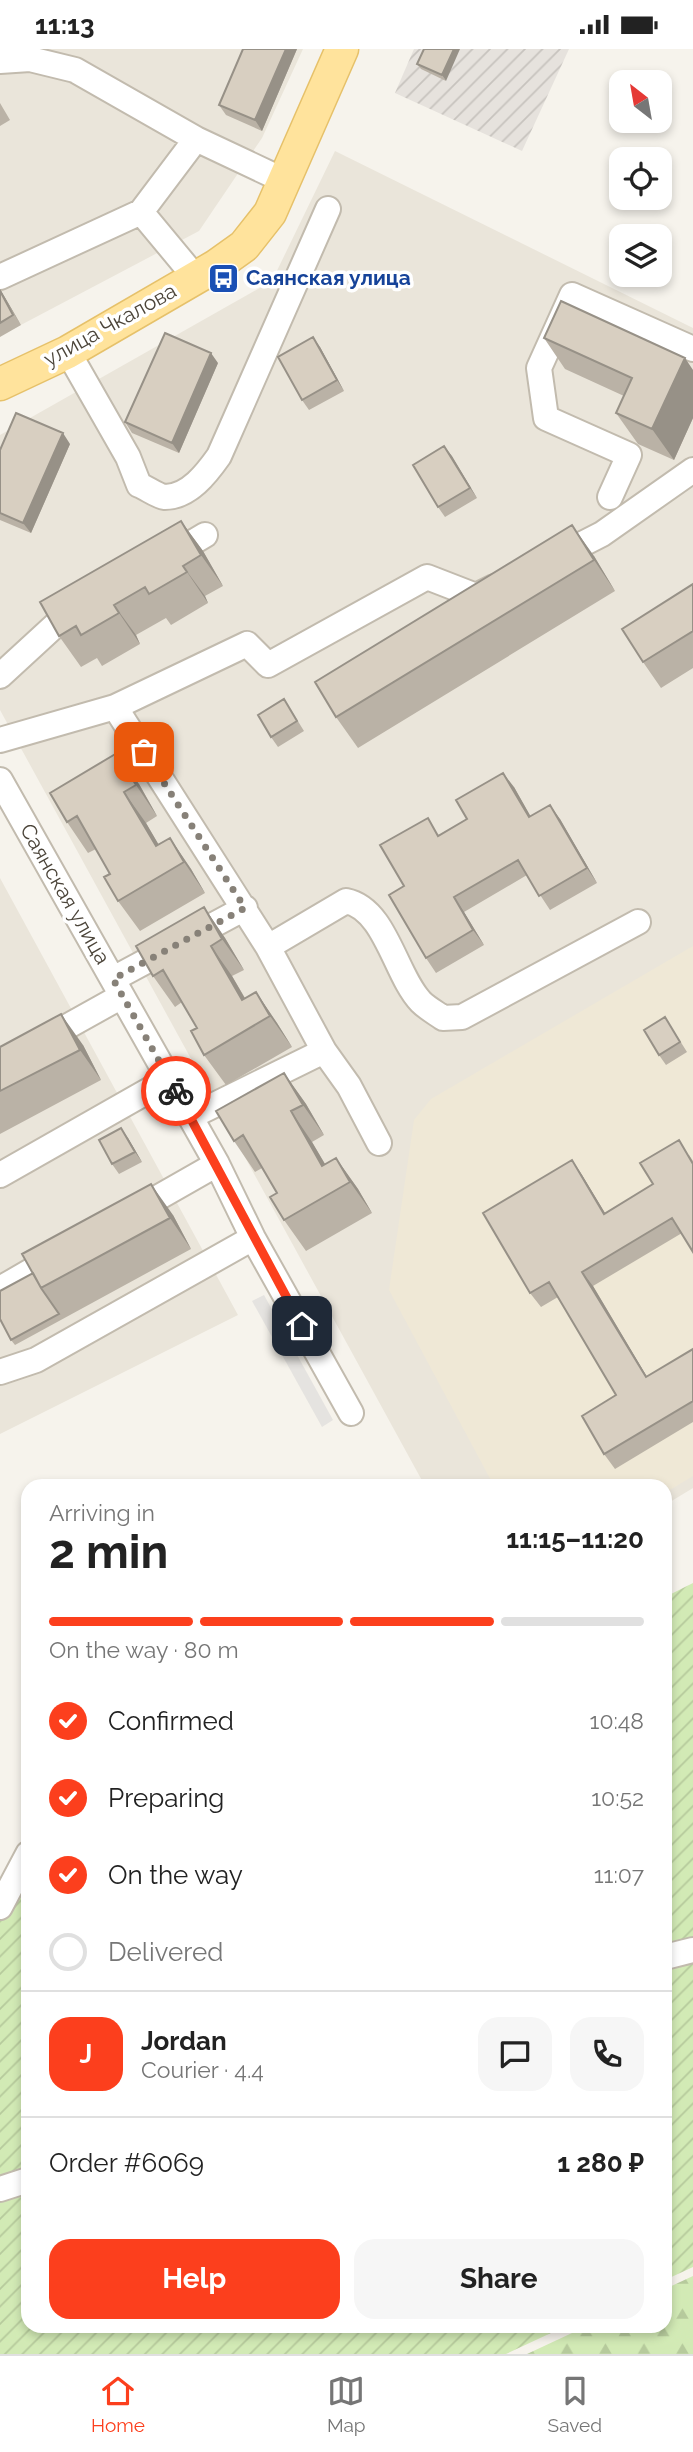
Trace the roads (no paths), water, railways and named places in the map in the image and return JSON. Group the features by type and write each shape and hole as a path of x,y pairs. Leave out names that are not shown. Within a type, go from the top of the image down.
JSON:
{"main road":[{"name":"улица Чкалова","path":"0,384 68,352 195,278 230,257 256,234 270,213 285,181 342,49"}],"street":[{"path":"0,61 30,59 75,70 196,139 285,181"},
{"path":"0,277 141,212 196,139"},
{"path":"68,352 128,457 139,485 164,497 183,493 205,476 219,456 328,209"},
{"path":"141,212 195,278"},
{"path":"610,497 629,455 546,418 539,367 572,295 693,349"},
{"path":"534,568 602,534 693,470"},
{"path":"145,570 205,535"},
{"path":"0,740 115,708 247,645 268,665 427,577 476,596 511,579"},
{"path":"0,676 62,619 98,598"},
{"path":"115,708 245,908 324,1051 349,1086 379,1143"},
{"name":"Саянская улица","path":"0,780 169,1079 253,1238 351,1413"},
{"path":"268,947 346,901 360,905 373,919 420,1001 443,1019 463,1017 638,922"},
{"path":"0,1064 245,908"},
{"path":"190,1117 324,1051"},
{"path":"0,1175 169,1079"},
{"path":"108,1226 216,1164"},
{"path":"0,1372 36,1360 253,1238"},
{"path":"0,1289 84,1240"},
{"path":"0,1907 21,1867"},
{"path":"672,1955 693,1950"},
{"path":"0,2189 21,2182"}],"place":[{"name":"Саянская улица","path":"223,278"}]}
